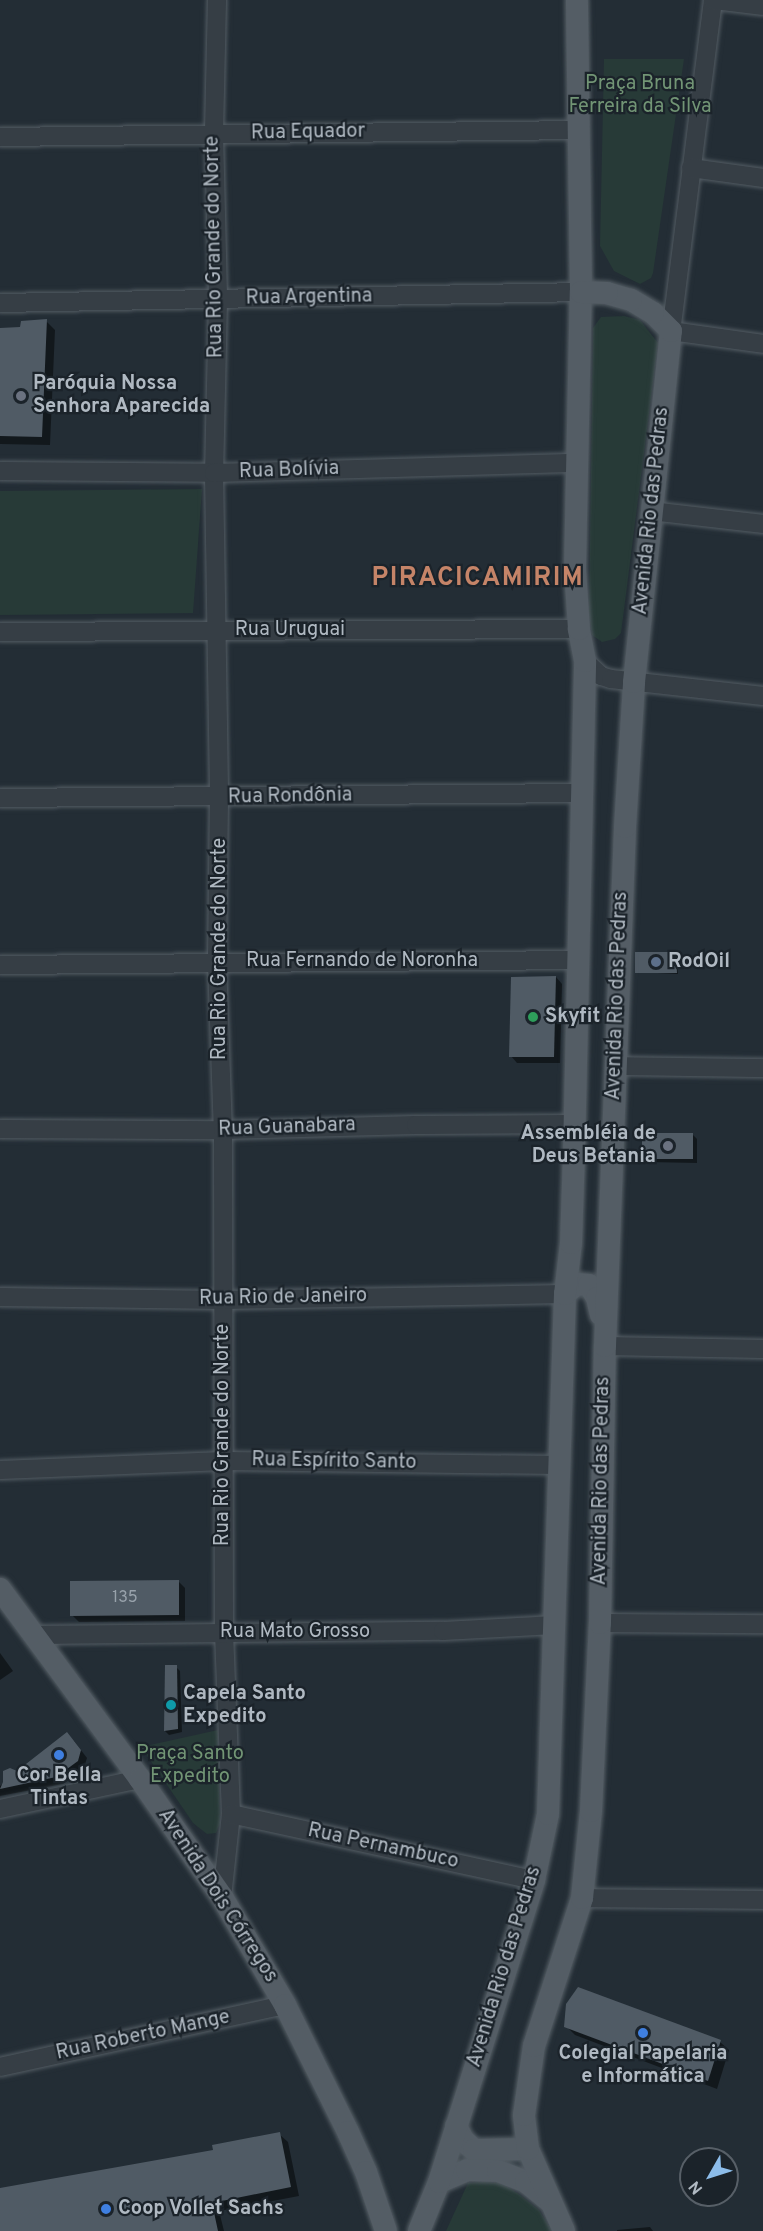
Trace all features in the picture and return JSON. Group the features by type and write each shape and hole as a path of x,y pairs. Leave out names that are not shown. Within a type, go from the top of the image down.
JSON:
{"main road":[{"name":"Avenida Rio das Pedras","path":"419,2231 439,2182 534,1880 548,1814 565,1294 571,1243 579,960 580,793 585,661 579,629 575,568 581,292 577,0"},
{"path":"581,292 607,293 631,300 653,313 671,331"},
{"name":"Avenida Rio das Pedras","path":"564,2231 528,2149 524,2115 534,2046 582,1898 591,1811 600,1623 605,1346 615,1066 634,682 671,331"},
{"path":"565,1294 577,1284 589,1285 594,1291 605,1346"},
{"name":"Avenida Dois Córregos","path":"0,1589 140,1779 222,1897 285,2004 348,2132 366,2172 386,2231"},
{"path":"456,2126 463,2140 474,2150 528,2149"},
{"path":"439,2182 467,2170 498,2170 526,2182 552,2202"}],"street":[{"name":"Rua Rio Grande do Norte","path":"217,0 214,134 218,299 214,473 218,630 217,962 223,1130 224,1632 231,1814 222,1897"},
{"path":"713,0 763,6"},
{"name":"Avenida Rio das Pedras","path":"671,331 713,0"},
{"name":"Rua Equador","path":"0,137 579,130"},
{"path":"691,168 763,178"},
{"name":"Rua Argentina","path":"0,303 581,292"},
{"path":"671,331 763,344"},
{"name":"Rua Bolívia","path":"0,471 214,473 578,463"},
{"path":"651,511 763,524"},
{"name":"Rua Uruguai","path":"0,632 579,629"},
{"path":"585,661 601,676 634,682 763,696"},
{"name":"Rua Rondônia","path":"0,798 580,793"},
{"name":"Rua Fernando de Noronha","path":"0,965 579,960"},
{"path":"615,1066 763,1068"},
{"name":"Rua Guanabara","path":"0,1130 223,1130 573,1124"},
{"name":"Rua Rio de Janeiro","path":"0,1297 223,1300 565,1294"},
{"path":"605,1346 763,1348"},
{"name":"Rua Espírito Santo","path":"0,1470 224,1461 559,1465"},
{"path":"600,1623 763,1624"},
{"name":"Rua Mato Grosso","path":"35,1635 443,1631 555,1625"},
{"path":"0,1809 140,1779"},
{"name":"Rua Pernambuco","path":"231,1814 534,1880"},
{"path":"582,1898 763,1900"},
{"name":"Rua Roberto Mange","path":"0,2067 285,2004"}],"green space":[{"name":"Praça Bruna Ferreira da Silva","path":"604,59 684,59 653,273 651,278 640,284 614,271 600,246"},
{"path":"624,316 640,320 658,343 621,633 615,639 602,642 592,635 589,614 593,328 601,317"},
{"path":"202,489 193,613 0,615 0,491"},
{"name":"Praça Santo Expedito","path":"218,1730 220,1823 216,1833 207,1834 193,1823 141,1747"},
{"path":"468,2183 502,2183 520,2195 539,2210 552,2231 446,2231"}],"building":[{"name":"Paróquia Nossa Senhora Aparecida","path":"47,319 42,437 0,436 0,328 20,327 21,321"},
{"name":"RodOil","path":"635,952 676,952 677,973 635,973"},
{"name":"Skyfit","path":"556,976 554,1057 509,1057 511,977"},
{"name":"Assembléia de Deus Betania","path":"642,1133 693,1133 693,1159 642,1159"},
{"path":"179,1580 179,1615 70,1616 70,1581"},
{"name":"Capela Santo Expedito","path":"165,1665 177,1665 178,1729 164,1731"},
{"name":"Cor Bella Tintas","path":"67,1732 81,1750 78,1761 56,1777 0,1789 3,1782 3,1771 10,1768 17,1771"},
{"name":"Colegial Papelaria e Informática","path":"578,1987 721,2040 708,2081 564,2027 566,2004"},
{"name":"Coop Vollet Sachs","path":"280,2132 291,2187 212,2203 218,2231 0,2231 0,2188 213,2150 212,2145"}],"place":[{"name":"Paróquia Nossa Senhora Aparecida","path":"21,396"},
{"name":"RodOil","path":"656,962"},
{"name":"Skyfit","path":"533,1017"},
{"name":"Assembléia de Deus Betania","path":"668,1146"},
{"name":"Capela Santo Expedito","path":"171,1705"},
{"name":"Cor Bella Tintas","path":"59,1755"},
{"name":"Colegial Papelaria e Informática","path":"643,2033"},
{"name":"Coop Vollet Sachs","path":"106,2209"}],"district":[{"name":"PIRACICAMIRIM","path":"478,579"}]}
